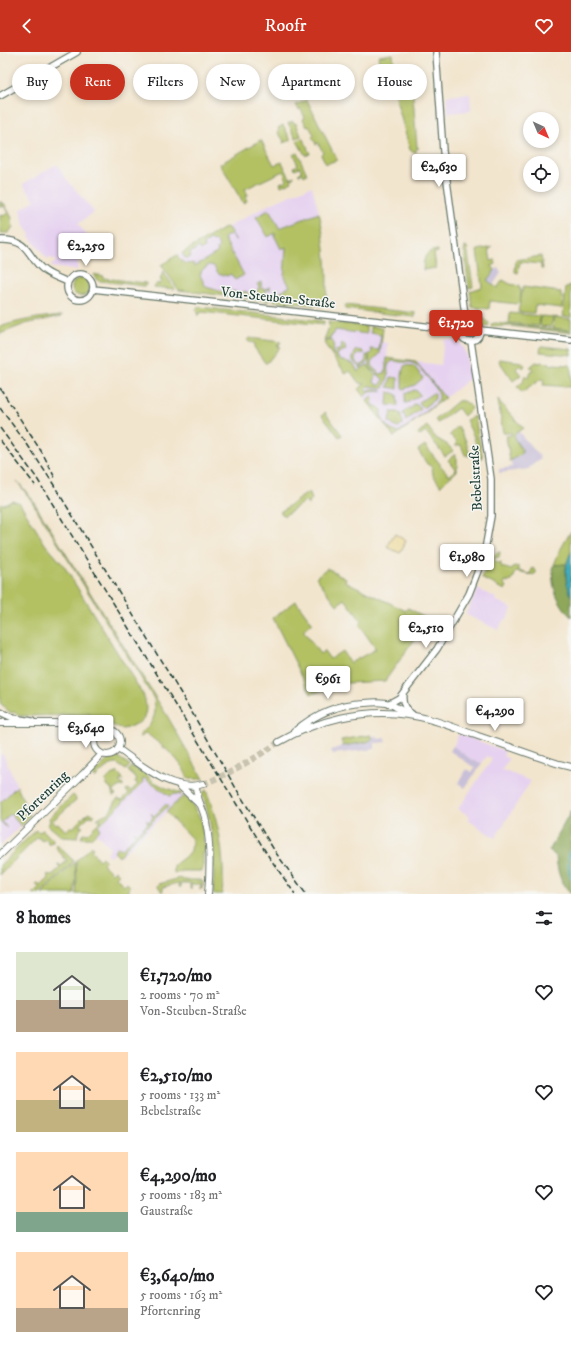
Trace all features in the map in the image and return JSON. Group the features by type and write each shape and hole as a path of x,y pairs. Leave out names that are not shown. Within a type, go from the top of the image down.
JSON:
{"main road":[{"path":"279,742 311,723 322,712 341,706 369,702 388,704 408,715"},
{"path":"311,723 362,714 394,713 416,716 439,722 571,767"},
{"path":"0,723 64,722 76,724 96,735"},
{"path":"110,729 114,731 120,742 118,749 109,755 98,752 94,746 96,735 102,730 110,729"},
{"path":"118,749 161,776 179,784 196,786 203,784"},
{"name":"Pfortenring","path":"0,855 102,754"},
{"path":"179,784 200,804"},
{"path":"196,786 196,792 208,832 210,877 208,894"}],"street":[{"path":"0,96 77,52"},
{"path":"436,52 443,151 466,322"},
{"path":"0,240 14,241 21,244 45,271 68,282"},
{"path":"85,275 91,280 93,289 88,298 84,300 76,300 67,290 68,282 75,276 85,275"},
{"name":"Von-Steuben-Straße","path":"93,289 460,330"},
{"path":"472,321 480,330 477,337 471,341 462,338 460,330 462,325 466,322 472,321"},
{"path":"480,330 571,340"},
{"name":"Bebelstraße","path":"388,704 399,698 437,649 463,606 478,573 486,546 491,511 491,479 471,341"},
{"path":"405,690 402,699 403,704 407,710 416,716"},
{"path":"0,712 16,719 44,723"}],"shaded area":[{"path":"470,94 471,111 448,113 447,96"},
{"path":"57,164 65,177 94,212 78,224 96,247 89,253 80,242 77,270 50,267 56,261 49,257 49,259 47,259 29,236 30,234 24,226 20,210 35,200 23,184"},
{"path":"312,186 319,213 313,216 298,300 197,288 179,255 266,206"},
{"path":"498,268 501,273 493,285 487,280"},
{"path":"329,326 383,332 381,342 388,343 387,358 441,365 444,339 455,340 462,346 466,354 469,379 394,437 358,389 365,384 359,383 350,371 346,374 326,347 324,340"},
{"path":"518,431 541,458 528,469 499,473 499,469 512,467 511,460 519,457 522,452 514,438"},
{"path":"478,589 496,598 495,600 512,608 506,620 504,619 498,630 467,615 466,613"},
{"path":"460,734 505,751 503,756 509,759 502,770 531,781 495,838 468,820 470,816 458,809 492,759 487,756 482,763 472,760 453,747 458,735"},
{"path":"372,736 377,736 377,738 381,739 386,738 386,742 375,743 375,749 333,754 331,750 341,746 367,742 373,739"},
{"path":"453,746 472,760 482,763 465,788 458,783 467,769 472,772 475,768 450,751"},
{"path":"3,754 30,817 0,846 0,755"},
{"path":"144,778 169,796 176,794 183,796 120,857 115,853 110,857 106,853 110,848 96,833 100,829 98,827 144,782 142,780"}],"green space":[{"path":"393,54 394,64 379,64 379,56"},
{"path":"307,100 337,160 326,164 321,154 323,152 318,143 316,144 312,137 314,135 309,126 307,127 303,119 305,118 301,109 299,110 296,105"},
{"path":"397,100 413,100 417,147 419,148 416,149 416,153 410,150"},
{"path":"293,121 295,124 296,123 301,136 296,138 288,123"},
{"path":"283,125 291,140 283,143 284,141 278,132 278,128"},
{"path":"302,138 310,153 305,155 297,141"},
{"path":"261,140 274,165 282,162 290,178 294,177 291,179 292,181 281,186 280,183 287,180 283,171 245,189 248,195 245,196 247,201 243,203 220,164"},
{"path":"297,152 307,174 304,176 303,173 298,174 302,172 300,167 295,169 294,167 298,165 293,154"},
{"path":"0,201 2,204 4,203 12,218 13,228 8,233 0,233 0,215 3,216 8,213 4,206 0,207"},
{"path":"269,210 280,229 319,213 325,246 327,273 326,297 324,305 321,306 274,301 274,296 290,286 284,277 286,247 281,249 275,237 275,233 268,237 256,217"},
{"path":"226,227 229,229 236,241 231,234 224,238 244,275 235,280 231,274 227,276 218,273 214,266 209,265 202,270 200,275 206,287 226,293 227,296 179,290 161,265 177,255 184,262 188,264 193,263 195,266 218,252 217,249 219,246 216,241 213,242 211,240 204,244 205,248 201,250 199,247 190,253 191,256 188,258 185,258 182,253"},
{"path":"465,247 467,247 473,287 469,288 464,250"},
{"path":"493,247 489,249 491,261 495,260 496,264 492,266 495,270 487,280 497,288 503,280 510,284 519,286 519,289 521,289 520,302 517,304 490,301 489,309 472,307 470,291 482,287 477,251"},
{"path":"438,250 438,252 434,253 436,268 423,270 427,254"},
{"path":"541,256 543,269 541,269 541,264 520,262 518,273 515,272 516,260"},
{"path":"163,272 175,289 154,287 158,283 159,285 162,280 160,280"},
{"path":"93,274 103,276 103,278 146,283 146,285 101,281 97,280"},
{"path":"77,278 85,278 90,283 88,294 85,296 77,296 72,291 72,283"},
{"path":"261,282 262,289 266,289 266,296 270,296 270,301 231,296 230,292 234,291 242,293 246,291 248,294 254,294 259,287 257,284"},
{"path":"571,285 571,317 563,316 566,287"},
{"path":"523,287 561,292 561,297 563,297 562,308 535,305 534,313 518,312"},
{"path":"345,305 416,313 415,317 345,309"},
{"path":"199,307 324,321 324,325 201,312 198,316 196,310"},
{"path":"510,313 540,316 539,326 509,323"},
{"path":"469,314 485,319 489,323 488,327 477,322"},
{"path":"62,315 25,324 0,334 0,327 15,322"},
{"path":"541,316 553,317 551,327 540,326"},
{"path":"554,317 571,319 571,330 553,328"},
{"path":"328,322 367,326 367,334 335,330 334,334 331,335 331,339 324,341 329,326"},
{"path":"495,323 571,331 571,333 511,326 491,327 492,324"},
{"path":"470,324 475,326 477,331 475,336 470,338 465,336 463,331 465,326"},
{"path":"371,326 383,328 380,354 372,363 373,368 378,372 378,374 385,373 387,358 416,362 445,398 394,437 367,401 372,395 373,406 381,409 381,416 387,426 393,431 398,432 432,407 438,401 439,396 429,379 415,364 393,361 388,366 388,378 384,388 369,386 366,389 368,392 373,389 383,391 369,392 364,397 358,389 365,384 359,383 350,371 346,374 324,342 332,340 334,355 336,354 335,351 342,349 341,345 344,344 346,350 338,353 337,357 354,364 358,372 360,369 368,365 371,370 376,376 374,382 380,385 383,379 370,368 369,354 372,353 371,349 379,350 381,335 371,333"},
{"path":"249,338 281,342 278,346 276,346 280,347 267,363 265,363 254,347 254,343 247,340"},
{"path":"541,346 571,349 571,355 540,352"},
{"path":"357,350 365,353 359,354 355,358 357,364 361,365 365,362 366,355 368,355 369,358 368,362 360,368 352,360"},
{"path":"500,359 522,362 525,366 523,368 520,365 516,369 521,375 513,381 499,361"},
{"path":"536,362 550,363 551,365 570,365 571,387 543,385 544,380 541,379 522,393 517,387 524,381 525,375 528,378 533,369 530,367"},
{"path":"404,366 414,366 423,378 415,385 404,389 402,388 402,375"},
{"path":"391,377 398,378 398,389 388,387"},
{"path":"414,390 420,395 405,403 405,394"},
{"path":"388,392 397,395 397,406 387,405"},
{"path":"433,393 435,394 435,399 423,408 419,402"},
{"path":"498,400 523,428 515,434 514,438 522,450 522,454 510,461 506,436 512,435 512,433 503,433"},
{"path":"458,401 465,402 471,407 464,416 458,408 438,423 435,420"},
{"path":"416,404 421,409 406,421 403,413"},
{"path":"325,412 342,435 339,437 322,415"},
{"path":"391,412 398,412 400,414 403,423 399,427 395,427 389,422"},
{"path":"475,416 483,458 480,458 474,437 466,420"},
{"path":"427,426 436,438 448,445 453,451 445,456 426,432 420,436 418,433"},
{"path":"458,426 466,441 470,456 465,455 461,445 455,445 457,442 450,435"},
{"path":"425,445 449,475 456,470 448,460 455,454 457,459 457,471 441,486 433,475 432,467 427,464 418,450"},
{"path":"17,481 32,499 169,719 203,779 188,779 181,765 165,748 146,733 141,737 139,736 152,720 155,711 154,699 31,500"},
{"path":"309,492 312,499 308,505 305,501 284,516 280,512"},
{"path":"12,500 20,503 45,544 64,566 144,696 146,709 144,717 139,723 122,729 110,724 98,725 92,723 89,713 86,715 19,716 14,712 11,713 0,704 0,504 4,504"},
{"path":"571,531 571,552 566,564 554,565 559,552"},
{"path":"499,552 499,558 495,557 494,562 501,563 501,567 512,570 514,566 519,567 519,571 530,574 534,568 536,573 533,575 516,572 512,581 505,581 504,584 507,586 505,590 482,578 492,557"},
{"path":"566,564 566,579 571,596 571,617 562,606 556,593 553,579 554,565"},
{"path":"327,568 346,578 345,581 406,611 408,608 429,619 385,681 347,683 311,694 273,618 296,601 312,623 303,631 320,654 324,651 330,659 342,651 350,663 376,649 359,625 362,622 345,599 337,605 316,577"},
{"path":"371,735 373,739 367,742 343,746 341,740"},
{"path":"119,758 130,765 126,770 117,764 114,764 105,768 95,778 92,775 109,759"},
{"path":"132,766 147,775 154,782 181,793 181,795 174,794 169,796 144,778 142,780 144,782 98,826 100,829 91,838 81,838 83,833 87,834 101,820 97,819 112,809 118,798 122,800 129,793 126,791 127,789 131,791 138,784 135,782 137,779 128,771"},
{"path":"117,772 122,777 123,781 120,780 120,783 123,787 120,786 113,792 116,794 113,796 111,788 105,785 107,783 105,781 112,774 116,774"},
{"path":"17,786 30,817 21,826 10,814 2,822 7,828 0,821 0,803"},
{"path":"206,790 215,815 222,854 222,894 213,894 213,843 209,818 202,793"},
{"path":"73,795 76,800 52,821 56,824 58,823 66,831 71,826 73,828 84,816 87,815 88,812 95,815 93,817 89,816 79,826 83,827 78,832 77,838 62,837 48,825 50,821 49,818"},
{"path":"183,796 192,804 201,819 205,852 203,853 203,869 200,871 183,871 174,874 174,865 191,852 192,839 166,812"},
{"path":"166,804 168,806 126,847 119,857 114,852 117,847 121,849 136,835 133,831 136,834 148,823 146,819 149,822 153,817 151,813 154,816"},
{"path":"571,811 571,894 564,886 558,871 556,856 549,851"},
{"path":"36,830 39,832 43,830 53,840 53,842 50,845 46,839 43,841 38,837 0,875 0,865"},
{"path":"57,845 73,860 73,862 40,894 33,894 39,888 36,885 38,884 41,886 49,878 47,875 48,874 51,876 60,868 57,865 59,864 61,866 67,861 56,848"},
{"path":"91,846 93,848 91,851 99,860 102,857 106,861 103,864 112,873 115,870 119,874 116,877 124,886 127,883 130,886 128,894 76,894 76,861"},
{"path":"75,862 76,880 74,894 42,894"},
{"path":"180,878 184,880 201,880 203,882 202,889 199,889 201,888 201,884 191,884 192,888 190,888 190,883 181,883 181,887 179,887 179,883 163,887 162,892 158,886 159,884"}],"sand":[{"path":"395,534 406,541 400,553 387,547"}],"water":[{"path":"571,552 571,596 567,584 566,568"}],"waterway":[{"path":"571,848 568,863 571,878"}],"tunnel":[{"path":"203,784 233,771 279,742"}],"railway":[{"path":"0,388 43,454 55,478"},
{"path":"0,408 27,444 52,482 180,692 237,790 276,853 306,894"},
{"path":"0,428 36,477 269,857 295,894"},
{"path":"0,440 35,485"}]}
